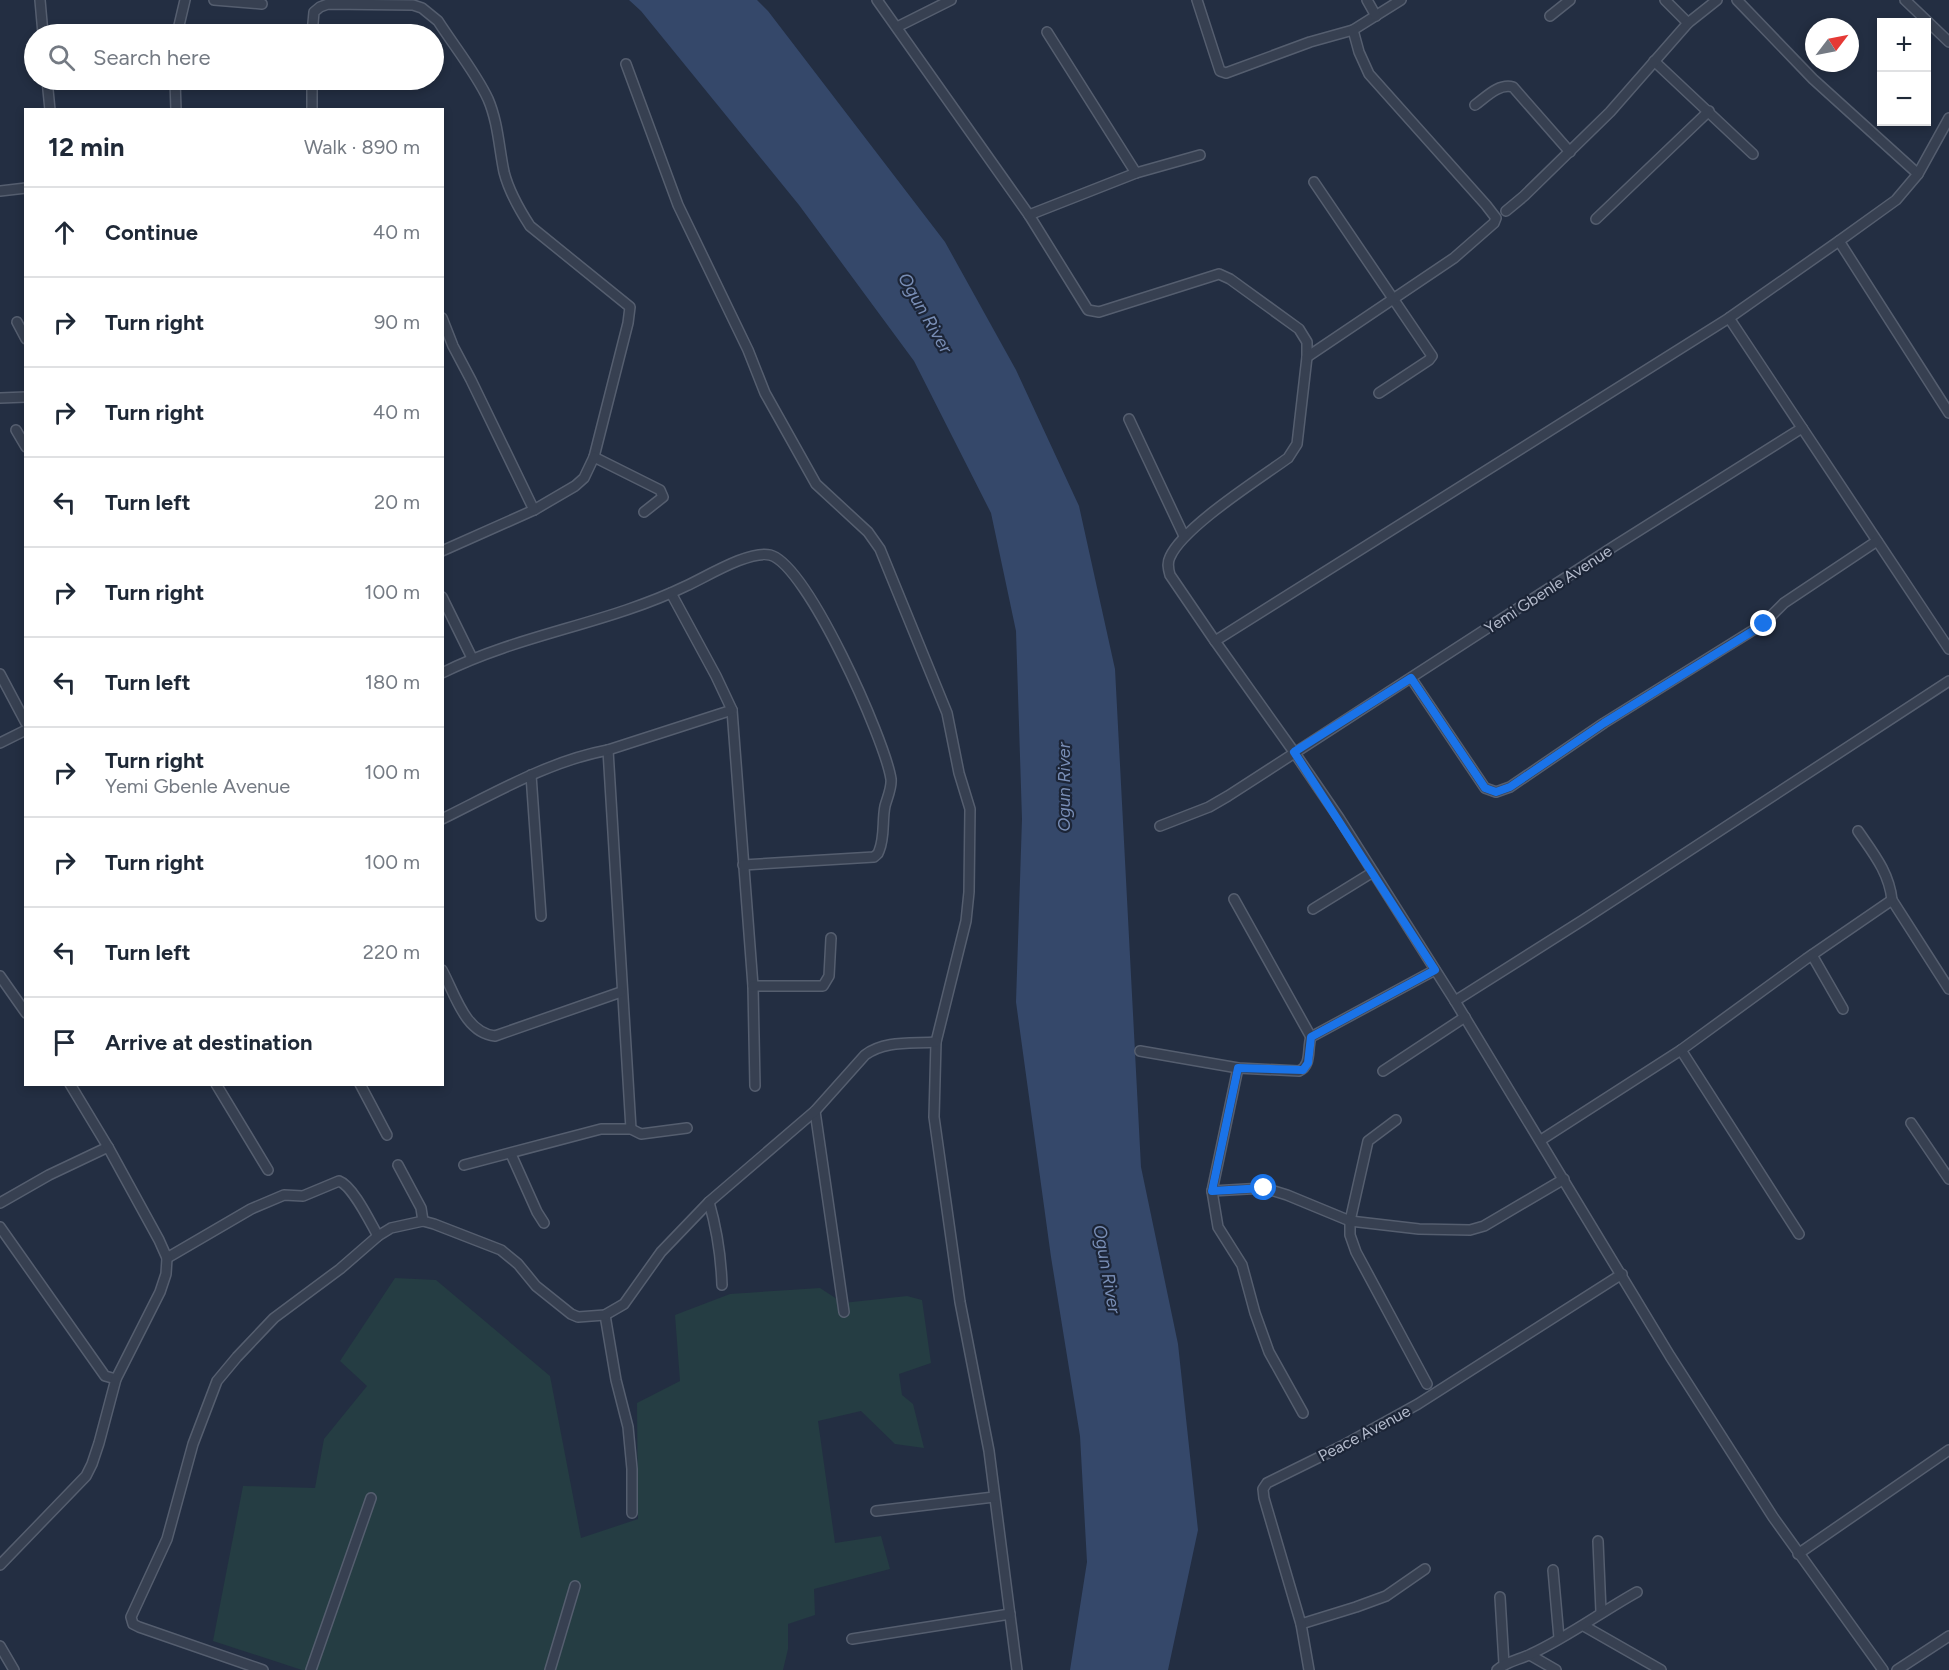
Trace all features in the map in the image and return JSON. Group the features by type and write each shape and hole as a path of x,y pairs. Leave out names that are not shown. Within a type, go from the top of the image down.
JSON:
{"street":[{"path":"40,0 42,24"},
{"path":"179,24 185,0"},
{"path":"214,0 262,4"},
{"path":"877,0 1029,215 1088,310 1100,312 1212,276 1225,275 1299,329 1307,342 1297,444 1293,451 1288,458 1184,536 1169,559 1167,567 1203,626 1294,752 1373,872 1465,1017 1697,1399 1798,1554 1883,1670"},
{"path":"897,27 951,0"},
{"path":"1197,0 1220,72 1226,73 1310,42 1353,30 1401,0"},
{"path":"1367,0 1376,16"},
{"path":"1550,16 1570,0"},
{"path":"1665,0 1688,23"},
{"path":"1506,211 1610,112 1688,23 1717,0"},
{"path":"1737,0 1813,79 1918,174"},
{"path":"1905,0 1949,42"},
{"path":"313,24 314,12 328,4 413,5 431,14 440,24"},
{"path":"444,30 488,100 505,174 521,213 530,226 630,307 594,457 584,478 534,510 444,550"},
{"path":"1307,357 1454,258 1494,223 1496,218 1369,74 1359,52 1353,30"},
{"path":"1047,32 1136,173"},
{"path":"1654,61 1753,154"},
{"path":"627,64 678,205 748,350 765,393 816,484 868,532 880,549 947,713 959,773 970,809 969,892 966,921 936,1042 934,1117 960,1302 989,1450 1017,1670"},
{"path":"1475,105 1500,87 1506,85 1512,87 1570,152"},
{"path":"48,90 50,108"},
{"path":"175,90 176,108"},
{"path":"312,90 312,108"},
{"path":"1596,219 1709,111"},
{"path":"1215,641 1729,318 1839,241 1896,200 1918,174 1949,118"},
{"path":"1029,215 1136,173 1200,155"},
{"path":"1314,182 1431,353 1432,358 1379,393"},
{"path":"0,191 24,188"},
{"path":"1839,241 1949,413"},
{"path":"1729,318 1949,649"},
{"path":"17,322 24,335"},
{"path":"444,323 453,346 534,510"},
{"path":"0,398 24,397"},
{"path":"1129,419 1184,536"},
{"name":"Yemi Gbenle Avenue","path":"1160,826 1209,807 1802,428"},
{"path":"16,430 24,444"},
{"path":"594,457 660,490 663,496 644,512"},
{"path":"1411,678 1485,788 1496,792 1510,787 1604,723 1764,624 1784,603 1877,541"},
{"path":"444,672 472,658 574,627 671,593 758,554 776,558 801,586 832,636 864,704 892,782 885,807 880,848 874,857 743,864"},
{"path":"671,593 732,710 753,987 755,1086"},
{"path":"444,601 472,658"},
{"path":"0,674 24,719"},
{"path":"1455,1001 1949,681"},
{"path":"444,818 531,775 588,753 608,750 732,710"},
{"path":"0,743 24,731"},
{"path":"608,750 631,1129"},
{"path":"531,775 541,916"},
{"path":"1858,831 1881,865 1890,884 1892,900 1949,989"},
{"path":"1313,909 1373,872"},
{"path":"1140,1051 1238,1068 1303,1070 1308,1063 1311,1037 1234,899"},
{"path":"1540,1140 1681,1050 1892,900"},
{"path":"753,987 823,986 830,976 831,938"},
{"path":"1812,955 1844,1009"},
{"path":"1311,1037 1435,970"},
{"path":"444,974 470,1023 484,1035 495,1036 621,992"},
{"path":"0,976 24,1010"},
{"path":"1383,1071 1465,1017"},
{"path":"262,1670 139,1627 133,1624 131,1617 167,1539 190,1453 217,1382 274,1318 340,1269 378,1236 391,1228 423,1221 501,1250 518,1264 536,1286 571,1314 578,1317 605,1315 624,1304 661,1252 709,1202 814,1111 865,1055 874,1048 886,1044 936,1042"},
{"path":"1681,1050 1799,1234"},
{"path":"1238,1068 1212,1191 1218,1227 1242,1265 1269,1352 1303,1413"},
{"path":"0,1565 86,1476 99,1443 116,1379 160,1292 166,1274 167,1258 159,1240 71,1086"},
{"path":"217,1086 268,1170"},
{"path":"361,1086 387,1135"},
{"path":"814,1111 844,1312"},
{"path":"1396,1120 1368,1141 1350,1221 1350,1235 1356,1251 1427,1384"},
{"path":"1911,1123 1949,1179"},
{"path":"464,1165 600,1129 631,1129 642,1134 687,1128"},
{"path":"0,1203 49,1175 108,1147"},
{"path":"511,1154 544,1223"},
{"path":"398,1165 421,1208 423,1221"},
{"path":"1212,1191 1264,1188 1287,1194 1350,1221 1419,1229 1470,1230 1484,1226 1563,1179"},
{"path":"167,1258 251,1209 284,1195 303,1196 339,1181 345,1183 351,1191 378,1236"},
{"path":"709,1202 718,1235 723,1285"},
{"path":"0,1227 105,1376 116,1379"},
{"name":"Peace Avenue","path":"1309,1670 1301,1624 1264,1498 1263,1489 1267,1483 1342,1446 1418,1404 1622,1274"},
{"path":"605,1315 616,1380 628,1427 632,1469 632,1513"},
{"path":"1798,1554 1949,1450"},
{"path":"876,1511 994,1497"},
{"path":"311,1670 371,1498"},
{"path":"1598,1541 1602,1612"},
{"path":"1301,1624 1386,1596 1425,1569"},
{"path":"1553,1570 1559,1638"},
{"path":"550,1670 575,1586"},
{"path":"1500,1597 1500,1667 1584,1626 1602,1612 1637,1592"},
{"path":"852,1639 1010,1614"},
{"path":"1584,1626 1661,1670"},
{"path":"1897,1670 1949,1636"},
{"path":"0,1646 14,1670"},
{"path":"1530,1654 1556,1670"}],"green space":[{"path":"395,1278 436,1280 550,1376 581,1538 638,1519 637,1403 680,1381 675,1315 730,1294 820,1288 843,1303 907,1296 922,1300 931,1363 899,1374 902,1395 913,1404 924,1448 895,1444 861,1411 818,1421 835,1543 881,1536 890,1569 814,1589 815,1615 788,1624 788,1649 783,1670 302,1670 213,1641 243,1486 315,1488 324,1439 367,1386 340,1361"}],"water":[{"name":"Ogun River","path":"629,0 757,0 768,11 945,242 1016,370 1079,506 1115,669 1141,1167 1178,1344 1198,1530 1168,1670 1070,1670 1087,1562 1080,1436 1051,1257 1016,1002 1022,819 1016,631 991,513 914,361 799,205 641,11"}],"route":[{"path":"1264,1188 1248,1187 1212,1191 1238,1068 1303,1070 1308,1063 1311,1037 1435,970 1294,752 1411,678 1485,788 1496,792 1510,787 1604,723 1764,624"}]}
